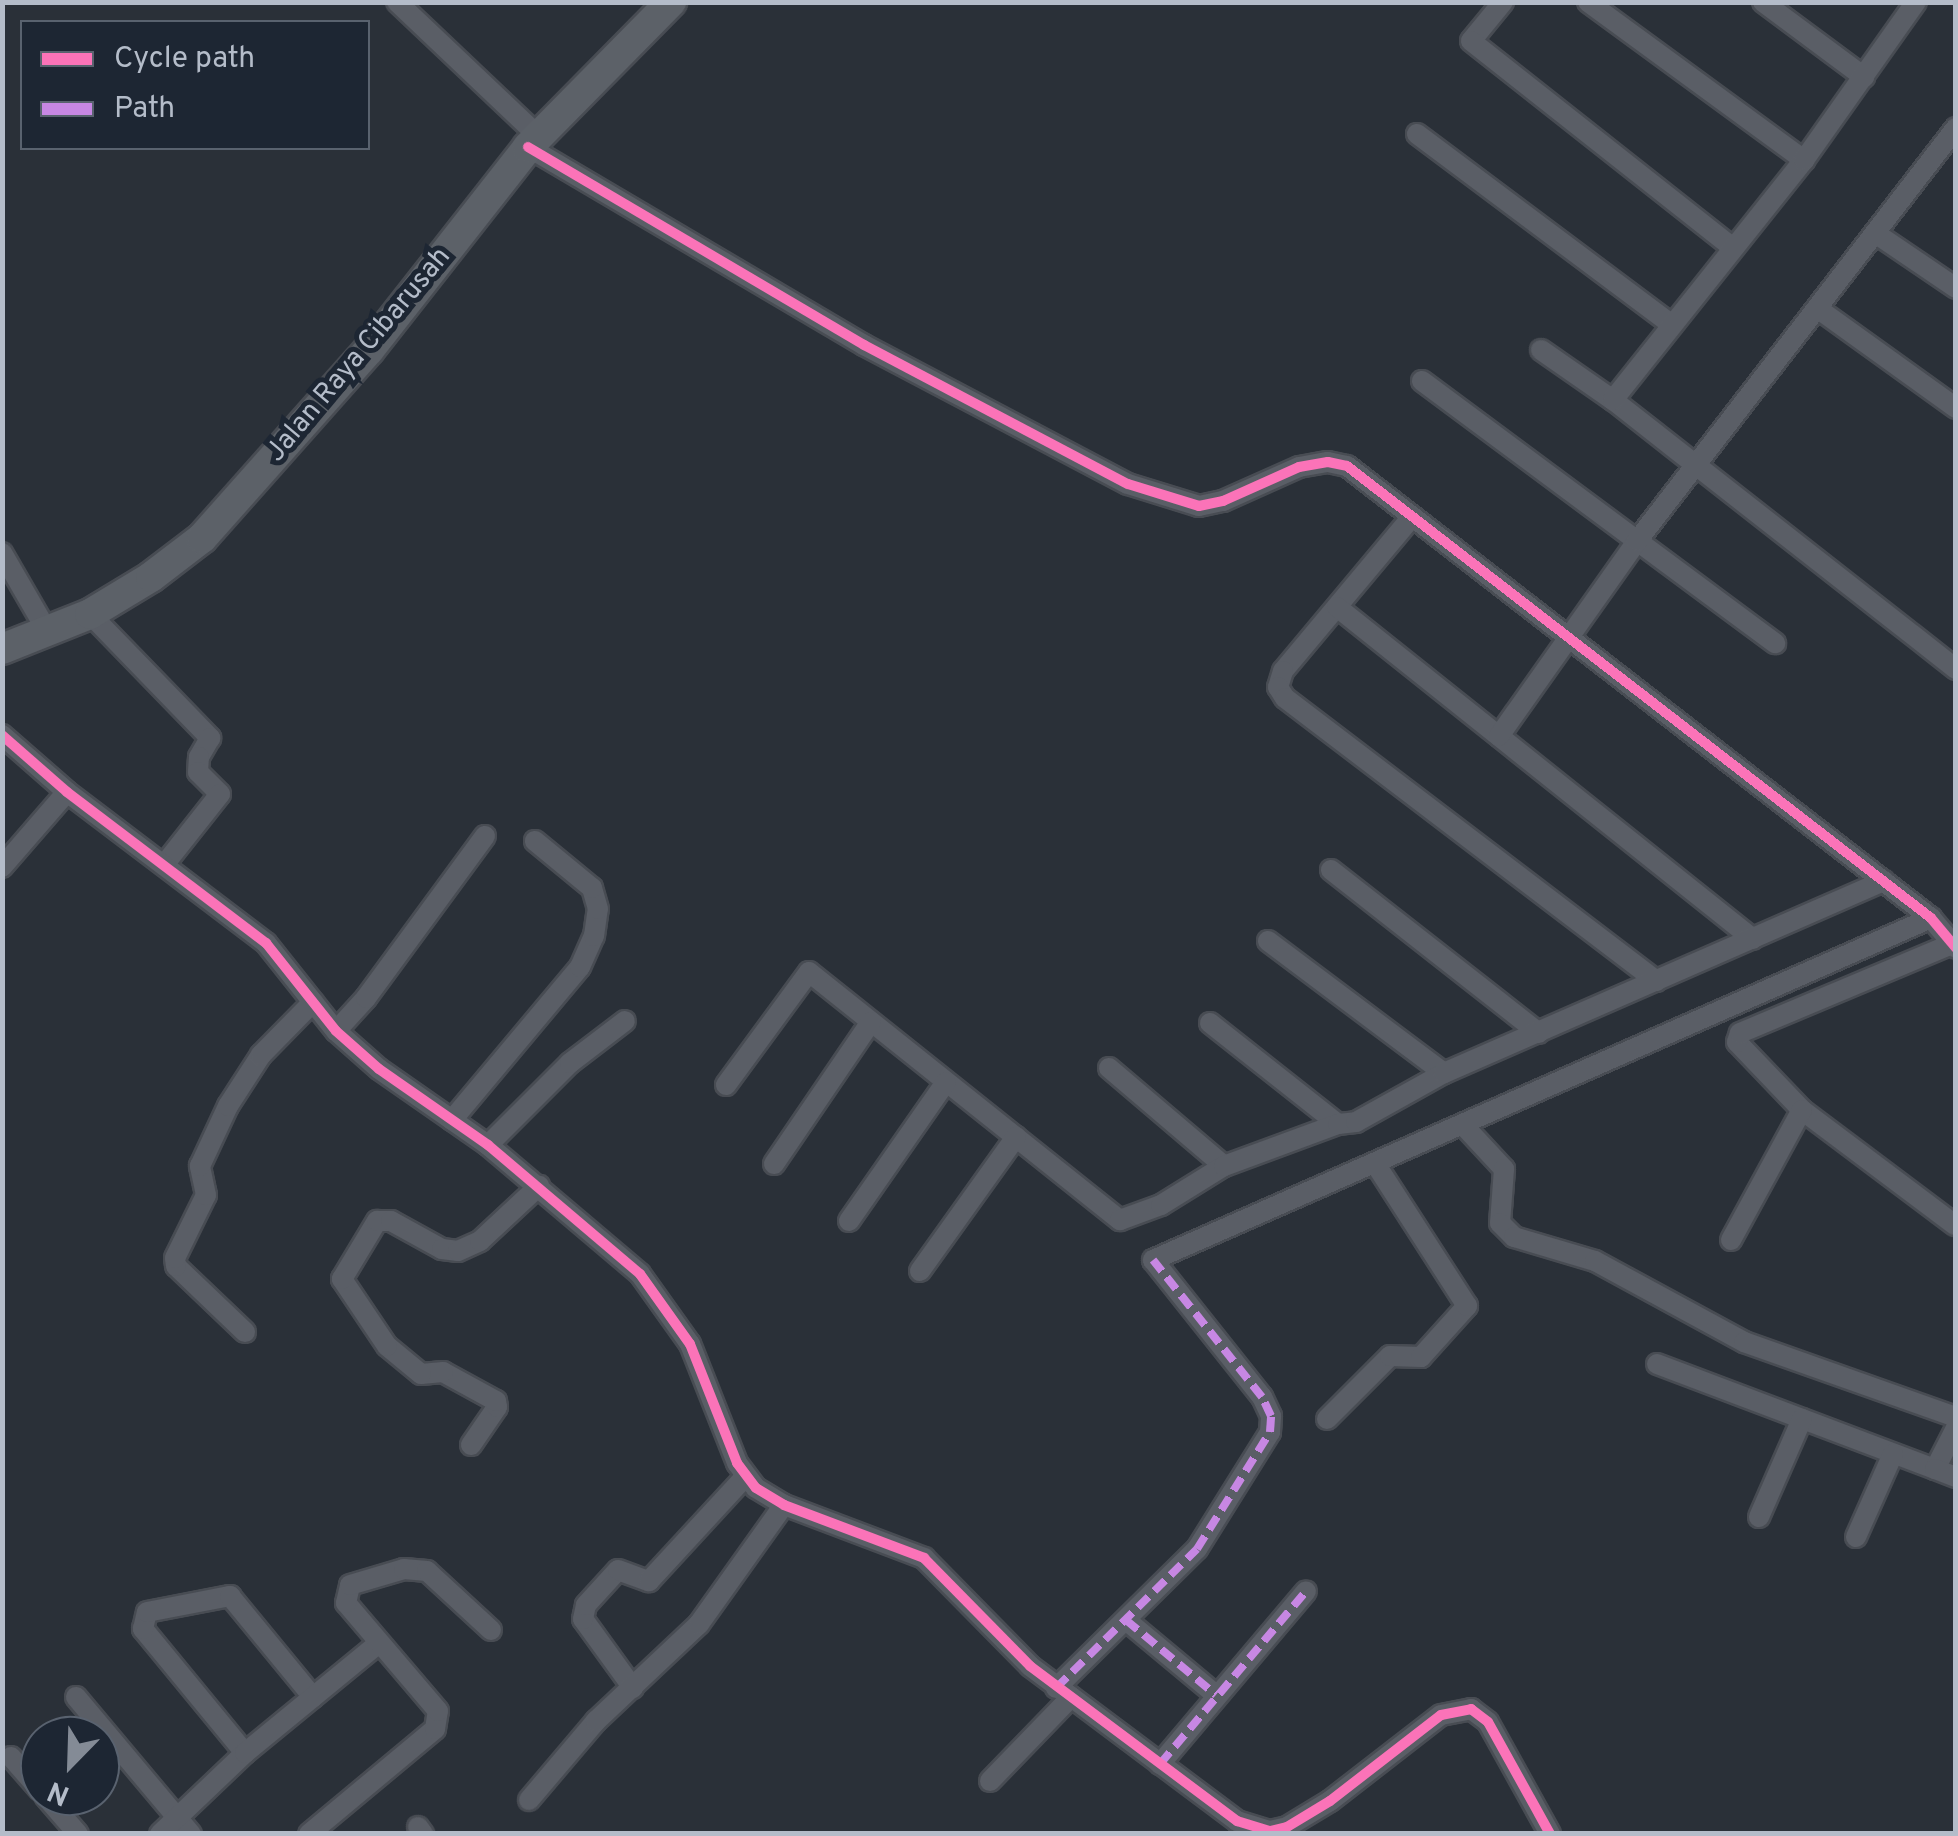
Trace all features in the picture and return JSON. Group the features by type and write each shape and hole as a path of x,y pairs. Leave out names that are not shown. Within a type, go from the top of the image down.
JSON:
{"main road":[{"name":"Jalan Raya Cibarusah","path":"2,650 90,614 151,577 202,538 369,350 533,142 671,2"}],"street":[{"path":"398,2 533,142 864,346 1128,484 1199,506 1222,501 1299,467 1328,462 1357,472 1411,518 1884,881 1931,918 1953,944 1740,1033 1740,1050 1802,1110 1955,1225"},
{"path":"1503,2 1471,41 1733,248"},
{"path":"1588,2 1804,160"},
{"path":"1763,2 1864,77"},
{"path":"1614,400 1804,160 1916,2"},
{"path":"1499,736 1567,634 1695,465 1875,234 1947,156 1956,128"},
{"path":"1417,134 1671,324"},
{"path":"1875,234 1956,288"},
{"path":"1817,308 1956,408"},
{"path":"1541,350 1614,400 1956,669"},
{"path":"1422,381 1775,643"},
{"path":"1411,518 1284,670 1278,688 1285,698 1656,981"},
{"path":"2,553 46,631"},
{"path":"1337,607 1753,939"},
{"path":"90,614 210,738 199,757 198,772 220,794 164,866"},
{"path":"2,735 68,792 266,943 336,1031 378,1069 488,1145 626,1260 664,1303 690,1344 745,1477 784,1505 924,1558 1063,1692 1238,1821 1270,1832 1287,1827 1330,1801 1441,1715 1471,1709 1488,1722 1550,1834"},
{"path":"2,867 68,792"},
{"path":"336,1031 366,998 484,836"},
{"path":"452,1120 580,967 594,936 598,917 592,888 535,841"},
{"path":"1331,870 1539,1033"},
{"path":"726,1084 809,972 1120,1220 1161,1205 1224,1166 1338,1124 1356,1122 1444,1073 1884,881"},
{"path":"990,1781 1126,1620 1197,1549 1270,1432 1271,1416 1262,1397 1153,1260 1931,918"},
{"path":"1268,941 1444,1073"},
{"path":"245,1332 176,1266 175,1258 206,1195 200,1166 235,1094 261,1055 313,1002"},
{"path":"488,1145 570,1062 625,1021"},
{"path":"774,1164 872,1022"},
{"path":"1210,1022 1338,1124"},
{"path":"1109,1068 1224,1166"},
{"path":"849,1221 946,1082"},
{"path":"1731,1240 1802,1110"},
{"path":"1464,1126 1504,1169 1500,1223 1514,1237 1595,1261 1744,1342 1956,1417"},
{"path":"920,1271 1016,1137"},
{"path":"1327,1419 1390,1356 1421,1357 1466,1306 1375,1163"},
{"path":"470,1445 497,1407 496,1401 443,1372 421,1374 388,1346 343,1283 344,1274 377,1221 391,1221 442,1249 458,1251 480,1241 539,1186"},
{"path":"1657,1364 1956,1477"},
{"path":"1760,1517 1802,1419"},
{"path":"1934,1470 1956,1428"},
{"path":"1856,1537 1892,1454"},
{"path":"633,1688 583,1620 586,1605 618,1570 649,1581 745,1477"},
{"path":"530,1800 596,1722 699,1624 784,1505"},
{"path":"310,1834 434,1729 438,1711 346,1603 350,1586 404,1569 427,1571 491,1630"},
{"path":"1160,1764 1306,1591"},
{"path":"245,1754 144,1629 147,1612 230,1596 313,1697"},
{"path":"1126,1620 1216,1695"},
{"path":"160,1834 185,1826 245,1754 378,1643"},
{"path":"76,1697 185,1826"},
{"path":"11,1758 20,1768"}],"marked path":[{"path":"1056,1688 1197,1549 1270,1432 1271,1416 1262,1397 1153,1260"},
{"path":"1160,1764 1306,1591"},
{"path":"1126,1620 1216,1695"}],"cycle path":[{"path":"528,147 864,345 1128,484 1199,506 1223,501 1299,467 1328,462 1347,466 1931,918 1956,948"},
{"path":"2,735 67,792 266,943 336,1031 379,1069 488,1145 640,1274 690,1344 737,1463 756,1488 784,1505 924,1558 1030,1666 1237,1821 1270,1831 1287,1827 1330,1801 1441,1715 1471,1709 1488,1722 1550,1834"}]}
